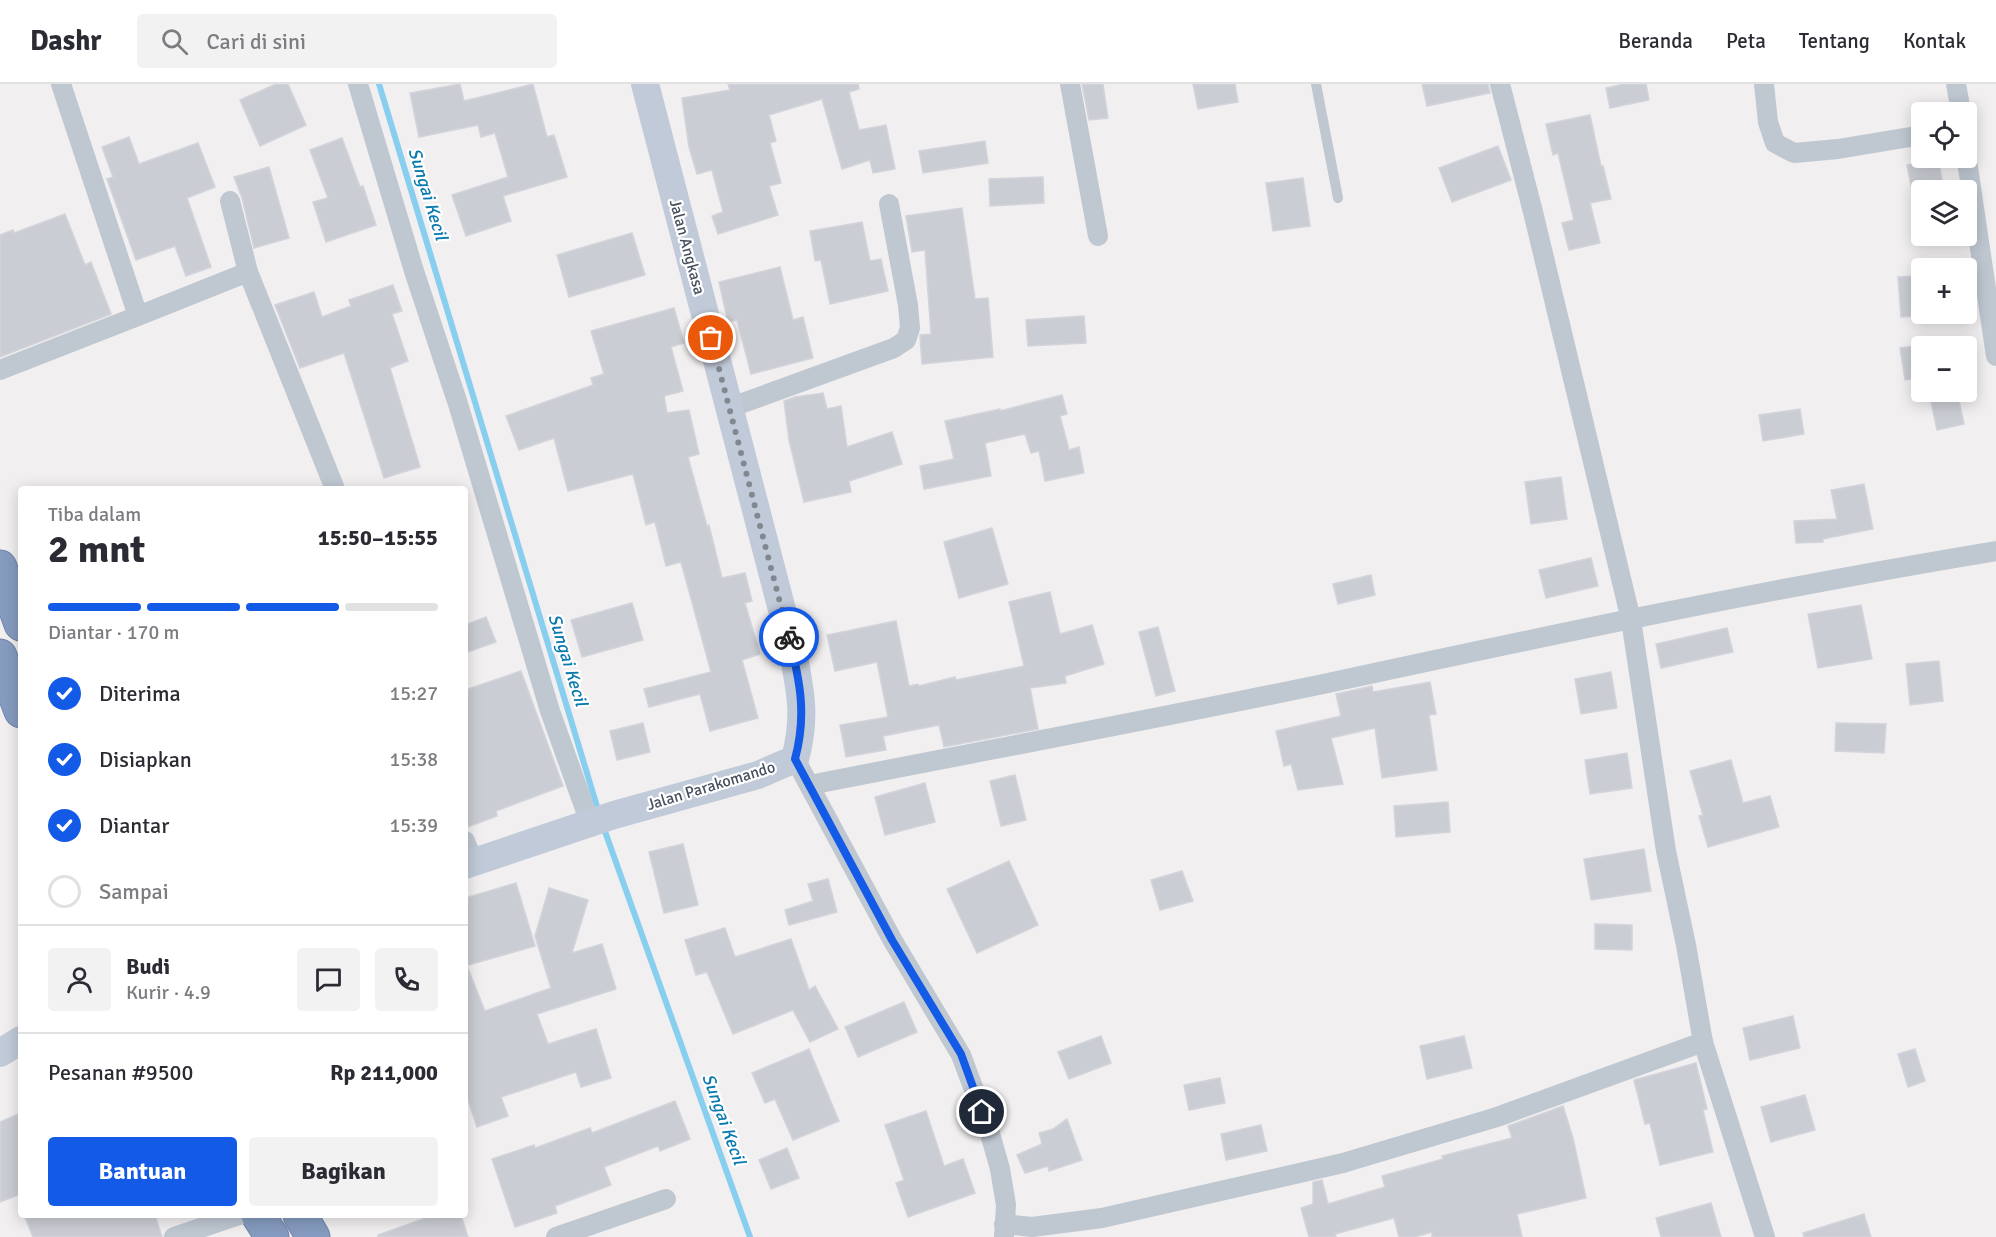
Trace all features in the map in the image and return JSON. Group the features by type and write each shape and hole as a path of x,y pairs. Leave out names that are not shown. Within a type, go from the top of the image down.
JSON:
{"highway":[{"path":"0,567 18,616"},
{"path":"2,670 18,705"},
{"path":"260,1218 272,1237"},
{"path":"302,1218 313,1237"}],"street":[{"path":"61,84 138,316"},
{"path":"358,84 414,271 458,404 550,711 600,819"},
{"name":"Jalan Angkasa","path":"645,84 793,652 802,708 801,735 795,759"},
{"path":"1070,84 1098,236"},
{"path":"1500,84 1631,620 1666,851 1686,945 1702,1042 1765,1237"},
{"path":"1764,84 1768,122 1775,143 1794,153 1911,137"},
{"path":"1956,84 1959,102"},
{"path":"1968,168 1996,356"},
{"path":"230,201 248,272 334,486"},
{"path":"729,408 894,348 906,340 910,328 908,305 889,204"},
{"path":"0,370 248,272"},
{"path":"810,785 1315,685 1478,649 1896,567 1996,550"},
{"name":"Jalan Parakomando","path":"468,856 758,775 795,759 892,940 947,1029 970,1076 1000,1169 1006,1205 1004,1231"},
{"path":"0,1053 18,1042"},
{"path":"1004,1231 1102,1218 1343,1163 1497,1117 1702,1042"},
{"path":"0,1067 18,1063"},
{"path":"556,1237 666,1199"},
{"path":"174,1237 230,1218"}],"lane":[{"path":"1316,84 1338,198"}],"building":[{"path":"276,84 288,84 306,125 260,146 240,100"},
{"path":"460,84 464,101 533,84 547,137 554,135 567,177 503,196 511,221 466,236 452,195 508,177 495,133 481,137 478,125 419,137 410,93"},
{"path":"728,84 858,84 859,89 849,92 859,130 886,125 895,169 873,173 870,160 842,169 822,99 769,115 776,141 770,143 781,183 769,186 778,215 718,234 712,216 723,212 712,170 697,174 689,147 682,98 730,90"},
{"path":"1082,84 1103,84 1108,118 1089,120"},
{"path":"1193,84 1235,84 1238,102 1198,109"},
{"path":"1422,84 1488,84 1490,93 1427,106"},
{"path":"1624,84 1646,84 1649,100 1610,108 1606,88"},
{"path":"1590,115 1611,199 1590,203 1600,243 1569,250 1562,223 1574,220 1558,153 1553,155 1546,124"},
{"path":"129,137 139,164 198,143 215,187 187,198 211,267 186,276 175,246 136,260 107,179 113,177 102,147"},
{"path":"342,138 360,187 363,186 376,225 326,242 313,202 328,198 310,150"},
{"path":"985,141 988,163 923,173 919,151"},
{"path":"1498,146 1511,180 1452,202 1439,168"},
{"path":"1911,164 1911,168 1940,168 1942,180 1911,180 1911,186 1907,165"},
{"path":"269,167 289,238 254,248 242,198 234,177"},
{"path":"1043,177 1044,203 990,206 989,179"},
{"path":"1303,178 1310,226 1273,231 1266,183"},
{"path":"962,208 975,299 988,298 993,357 922,364 920,335 931,334 925,250 912,252 906,216"},
{"path":"65,214 85,265 91,262 111,314 0,357 0,235 13,230 14,233"},
{"path":"862,222 870,261 881,259 888,291 830,304 821,260 815,261 810,231"},
{"path":"632,233 645,275 569,297 557,255"},
{"path":"780,267 793,320 803,317 813,358 751,374 737,320 728,322 719,282"},
{"path":"1911,276 1911,316 1901,317 1898,277"},
{"path":"393,285 402,311 392,314 408,361 390,368 420,467 384,478 344,353 300,368 275,305 314,292 322,317 351,306 349,300"},
{"path":"674,308 684,343 671,347 683,391 664,396 667,413 689,410 699,454 688,457 707,526 709,525 722,578 745,573 752,601 745,603 760,654 742,660 758,718 710,731 700,694 649,707 644,689 711,672 681,562 666,566 655,522 646,525 633,474 568,491 554,438 519,450 506,416 593,385 591,378 604,374 591,331"},
{"path":"1084,316 1086,343 1028,346 1026,320"},
{"path":"1911,346 1911,379 1905,380 1900,348"},
{"path":"823,393 827,409 841,406 847,447 892,432 902,464 849,481 851,492 804,502 789,440 784,401"},
{"path":"1062,395 1067,414 1060,416 1069,450 1079,447 1084,473 1045,481 1039,451 1031,453 1025,434 985,443 991,476 924,489 920,466 954,459 945,421 1000,409 1000,411"},
{"path":"1931,402 1959,402 1964,424 1937,430"},
{"path":"1800,409 1804,434 1763,441 1759,415"},
{"path":"1561,477 1567,519 1531,524 1525,482"},
{"path":"1864,484 1873,529 1823,539 1823,542 1796,543 1794,521 1837,519 1831,490"},
{"path":"992,528 1008,584 959,598 944,542"},
{"path":"1591,558 1598,586 1546,598 1539,570"},
{"path":"1371,575 1375,595 1338,604 1333,584"},
{"path":"1050,592 1060,634 1092,625 1104,664 1065,676 1066,683 1030,688 1038,729 944,747 939,725 883,736 886,750 846,757 840,725 888,717 877,662 835,671 827,635 896,621 909,686 918,684 919,686 955,677 956,680 1024,666 1009,602"},
{"path":"632,603 643,640 582,657 571,620"},
{"path":"1861,605 1872,659 1818,668 1808,614"},
{"path":"486,617 496,642 468,652 468,624"},
{"path":"1158,627 1175,691 1156,696 1139,632"},
{"path":"1727,628 1733,652 1661,668 1656,644"},
{"path":"1939,661 1943,701 1910,705 1906,664"},
{"path":"521,671 563,786 496,811 497,816 468,827 468,689"},
{"path":"1611,672 1617,708 1581,714 1575,679"},
{"path":"1430,682 1436,714 1429,715 1437,770 1382,778 1375,728 1331,738 1343,784 1298,790 1291,764 1284,766 1276,731 1341,716 1336,694 1372,686 1373,692"},
{"path":"643,723 650,752 617,760 610,731"},
{"path":"1836,723 1886,724 1884,753 1835,751"},
{"path":"1627,753 1632,788 1590,794 1585,760"},
{"path":"1731,760 1743,803 1770,796 1779,827 1708,847 1699,816 1703,815 1690,771"},
{"path":"1015,775 1026,820 1001,826 990,781"},
{"path":"925,783 935,822 885,835 875,797"},
{"path":"1448,802 1450,832 1396,837 1394,806"},
{"path":"683,844 698,905 664,913 649,852"},
{"path":"1644,849 1651,891 1591,900 1584,859"},
{"path":"1009,861 1038,925 977,953 947,889"},
{"path":"1182,871 1193,901 1160,910 1151,880"},
{"path":"828,879 837,912 789,925 785,910 813,901 808,884"},
{"path":"516,883 535,946 468,965 468,897"},
{"path":"549,888 588,900 572,953 602,944 616,989 537,1014 548,1044 596,1029 611,1078 581,1087 576,1072 501,1097 508,1116 477,1127 468,1100 468,968 485,1011 551,988 535,936"},
{"path":"1595,924 1632,925 1632,950 1595,949"},
{"path":"725,928 735,957 791,939 809,990 815,986 838,1029 810,1042 793,1010 733,1034 707,972 696,975 685,940"},
{"path":"904,1002 917,1032 858,1057 845,1027"},
{"path":"1793,1016 1800,1048 1750,1060 1743,1028"},
{"path":"1101,1036 1111,1063 1069,1079 1058,1052"},
{"path":"1464,1036 1472,1068 1427,1079 1420,1046"},
{"path":"809,1049 839,1121 793,1140 775,1099 765,1103 752,1073"},
{"path":"1915,1049 1925,1081 1908,1087 1898,1054"},
{"path":"1696,1063 1707,1109 1703,1110 1713,1152 1660,1165 1650,1123 1645,1124 1634,1080"},
{"path":"1220,1078 1225,1103 1189,1110 1184,1085"},
{"path":"1805,1095 1815,1130 1771,1142 1761,1107"},
{"path":"675,1101 690,1139 660,1151 658,1146 604,1167 611,1185 555,1206 557,1213 515,1227 492,1159 534,1145 535,1148 590,1128 592,1133"},
{"path":"1563,1106 1573,1138 1586,1198 1517,1214 1522,1237 1432,1237 1432,1232 1415,1237 1399,1237 1394,1218 1335,1234 1336,1237 1309,1237 1301,1208 1313,1204 1313,1182 1322,1180 1328,1204 1385,1187 1382,1176 1443,1159 1442,1156 1512,1138 1508,1126"},
{"path":"926,1111 944,1166 963,1159 975,1193 908,1217 896,1183 904,1180 885,1125"},
{"path":"18,1114 18,1195 0,1202 0,1122"},
{"path":"1067,1119 1082,1160 1049,1171 1048,1166 1025,1173 1017,1155 1042,1144 1039,1133 1053,1129"},
{"path":"1261,1125 1267,1151 1226,1160 1221,1134"},
{"path":"787,1148 799,1178 771,1189 759,1160"},
{"path":"1711,1203 1721,1237 1661,1237 1656,1218"},
{"path":"1864,1214 1871,1237 1804,1237 1803,1233"},
{"path":"25,1218 156,1218 162,1237 33,1237"},
{"path":"426,1218 462,1218 468,1237 378,1237 378,1235"}],"waterway":[{"name":"Sungai Kecil","path":"379,84 599,813"},
{"name":"Sungai Kecil","path":"603,826 750,1237"}],"way so far":[{"path":"711,338 789,637"}],"route":[{"path":"789,637 802,708 801,735 795,759 892,940 961,1054 982,1112"}]}
